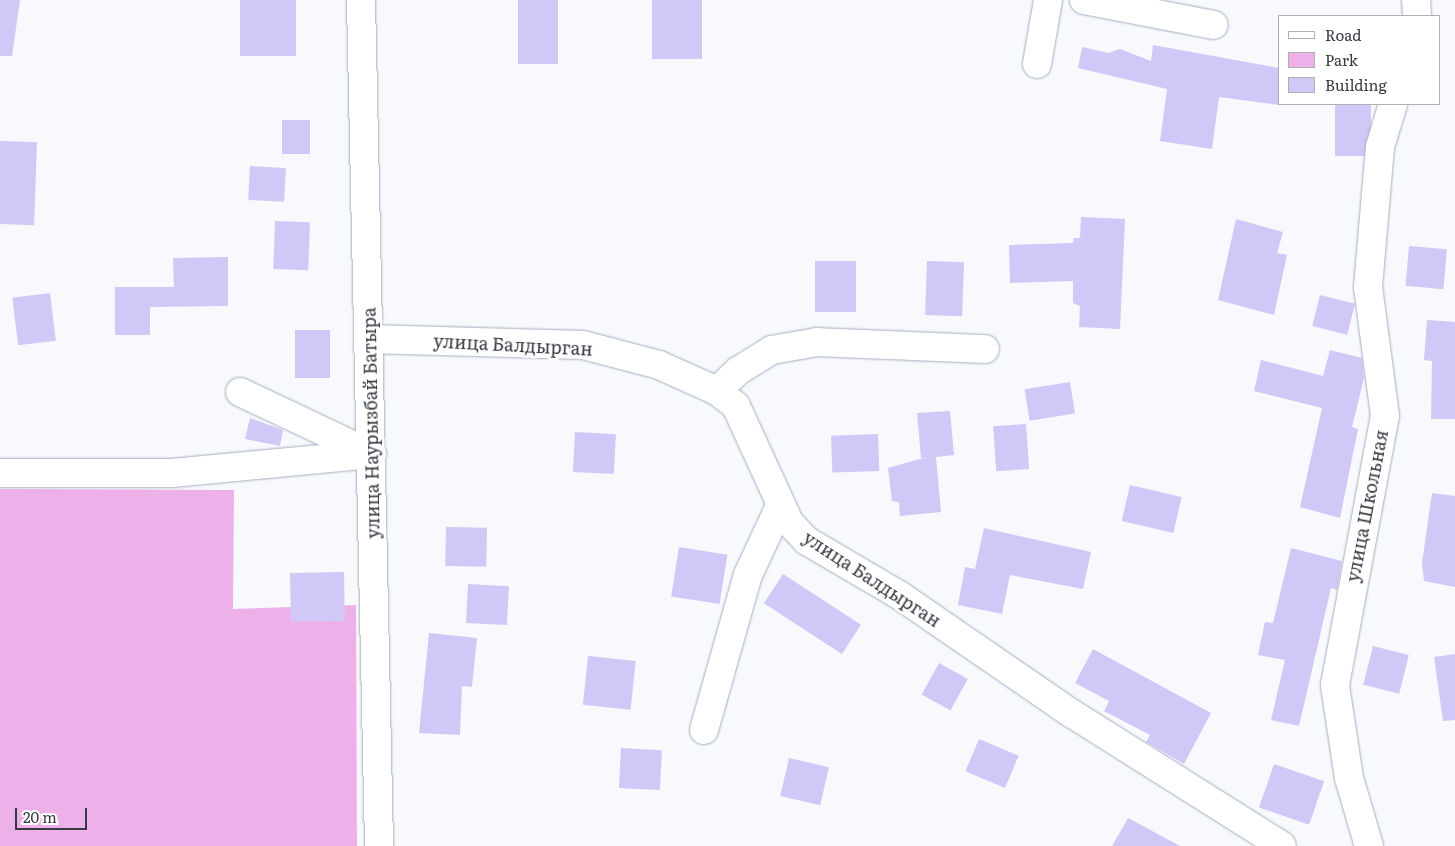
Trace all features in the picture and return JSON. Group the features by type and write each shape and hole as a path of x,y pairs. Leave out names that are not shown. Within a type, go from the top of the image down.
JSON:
{"street":[{"name":"улица Наурызбай Батыра","path":"361,0 379,846"},
{"path":"1037,64 1048,0"},
{"path":"1084,0 1214,25"},
{"path":"1416,0 1417,15"},
{"name":"улица Школьная","path":"1369,846 1349,778 1335,685 1385,416 1368,287 1380,147 1393,105"},
{"name":"улица Балдырган","path":"368,339 582,345 659,365 716,391 736,406 789,522 807,541 898,595 1071,713 1282,846"},
{"path":"716,391 738,371 772,350 818,342 985,349"},
{"path":"240,392 372,454"},
{"path":"0,473 172,473 372,454"},
{"path":"704,730 748,575 780,504"}],"green space":[{"path":"0,489 234,490 233,609 356,605 357,846 0,846"}],"building":[{"path":"0,0 20,0 12,56 0,56"},
{"path":"240,0 296,0 296,56 240,56"},
{"path":"518,0 558,0 558,64 518,64"},
{"path":"652,0 702,0 702,59 652,59"},
{"path":"1153,45 1278,68 1278,105 1219,97 1212,149 1160,141 1167,89 1078,68 1082,47 1108,53 1120,49 1151,61"},
{"path":"1335,105 1371,105 1371,156 1335,156"},
{"path":"282,120 310,120 310,154 282,154"},
{"path":"0,141 37,142 34,225 0,224"},
{"path":"250,166 286,168 284,202 248,200"},
{"path":"1081,217 1125,219 1120,329 1079,327 1080,306 1073,303 1073,281 1010,283 1009,245 1073,243 1074,238 1080,238"},
{"path":"1236,219 1283,232 1277,253 1287,255 1274,315 1218,300"},
{"path":"275,221 310,222 308,270 273,269"},
{"path":"1409,246 1447,249 1443,289 1406,286"},
{"path":"228,257 228,306 150,307 150,335 115,335 115,287 174,287 173,258"},
{"path":"815,261 856,261 856,312 815,312"},
{"path":"927,261 964,262 962,316 925,315"},
{"path":"50,293 56,341 18,345 12,298"},
{"path":"1320,295 1355,304 1347,335 1312,326"},
{"path":"1427,320 1455,322 1455,419 1431,419 1432,361 1424,360"},
{"path":"295,330 330,330 330,378 295,378"},
{"path":"1330,350 1362,358 1364,378 1352,427 1358,429 1340,518 1300,507 1322,408 1254,391 1261,360 1323,376"},
{"path":"1070,382 1075,414 1030,421 1025,389"},
{"path":"950,411 954,455 936,457 941,512 900,516 899,502 892,501 888,468 927,457 921,458 917,413"},
{"path":"250,418 283,430 280,446 245,439"},
{"path":"1026,424 1029,469 996,471 993,426"},
{"path":"575,432 616,434 614,474 573,472"},
{"path":"878,434 879,471 832,473 831,436"},
{"path":"1130,485 1182,497 1173,533 1122,521"},
{"path":"1432,493 1455,496 1455,587 1424,581 1422,563"},
{"path":"446,527 487,528 486,567 445,566"},
{"path":"984,528 1091,552 1083,589 1010,575 1002,614 958,605 965,567 975,569"},
{"path":"679,547 727,555 720,604 671,596"},
{"path":"1291,548 1342,561 1337,590 1331,588 1299,726 1271,720 1285,660 1258,655 1265,622 1273,623"},
{"path":"344,572 345,621 291,622 290,573"},
{"path":"783,574 861,625 842,654 764,603"},
{"path":"468,584 509,586 507,625 466,623"},
{"path":"429,633 477,638 472,687 462,686 460,735 419,733"},
{"path":"1373,646 1409,655 1399,694 1363,685"},
{"path":"1093,649 1211,713 1184,764 1146,742 1150,735 1104,711 1109,701 1075,683"},
{"path":"1455,654 1455,720 1443,721 1434,657"},
{"path":"588,656 636,661 631,710 583,705"},
{"path":"939,663 968,679 950,710 922,694"},
{"path":"979,739 1019,756 1005,788 965,771"},
{"path":"621,748 662,750 660,790 619,788"},
{"path":"789,758 829,767 820,805 780,796"},
{"path":"1274,764 1324,781 1309,825 1259,807"},
{"path":"1128,818 1180,846 1112,846"}]}
